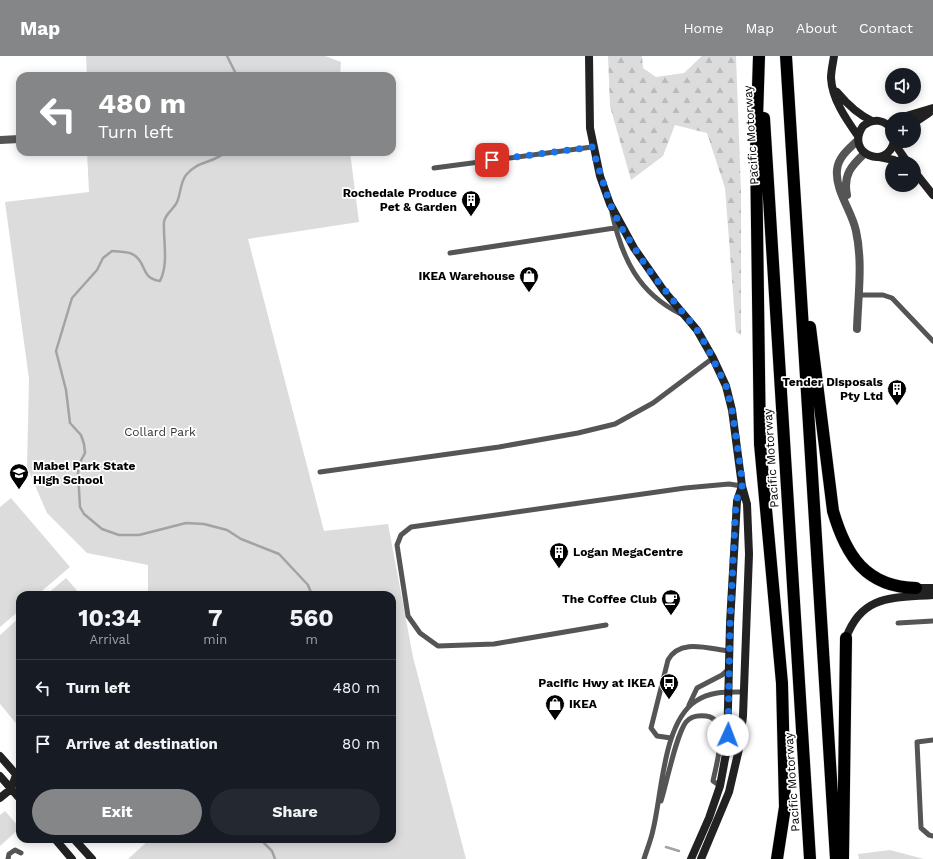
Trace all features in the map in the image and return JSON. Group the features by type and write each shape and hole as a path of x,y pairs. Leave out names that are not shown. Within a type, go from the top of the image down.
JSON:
{"highway":[{"path":"760,56 756,150 760,444 782,690 784,807 777,859"},
{"name":"Pacific Motorway","path":"760,56 810,859"},
{"path":"786,56 836,859"},
{"path":"797,233 833,512 840,535 848,552 863,569 880,580 898,588 916,588"},
{"path":"843,859 846,638"}],"street":[{"path":"589,56 589,109 592,147 618,227 648,269 697,330 713,358 726,386 732,410 742,486 747,504 749,554 743,716 739,749 729,792 701,859"},
{"path":"834,56 831,77 832,87 844,116 858,138 864,153"},
{"path":"832,87 847,105 862,116 885,124"},
{"path":"921,112 933,109"},
{"path":"921,118 933,109"},
{"path":"857,329 858,248 856,230 838,185 837,169 842,156 858,138 863,126 875,121 885,120"},
{"path":"0,140 16,139"},
{"path":"878,157 888,152 890,148"},
{"path":"864,153 885,158"},
{"path":"850,214 845,186 846,174 852,165 864,153"},
{"path":"921,180 933,196"},
{"path":"921,185 933,196"},
{"path":"691,859 709,818 720,786 727,748 729,651 736,501 742,486"},
{"path":"916,588 933,588"},
{"path":"846,638 851,624 859,613 869,605 888,598 933,596"},
{"path":"0,756 16,775"},
{"path":"1,778 16,777"},
{"path":"1,778 16,795"},
{"path":"0,798 11,789 16,780"},
{"path":"58,843 72,859"},
{"path":"78,843 92,859"}],"lane":[{"path":"434,168 592,147"},
{"path":"450,253 618,227 628,261 640,283 666,306 684,315"},
{"path":"858,295 883,296 892,298 933,341"},
{"path":"320,472 500,447 578,433 615,424 653,403 713,358"},
{"path":"606,626 494,644 438,646 420,633 408,616 397,546 401,534 410,527 685,488 729,484 742,486"},
{"path":"898,623 933,621"},
{"path":"671,738 657,736 651,728 668,660 672,653 687,646 729,651"},
{"path":"688,708 697,688 722,675 729,669"},
{"path":"654,824 671,738 678,721 695,701 710,694 743,692"},
{"path":"644,859 682,730 690,718 700,715 708,716 718,723 721,732 713,781 720,786"},
{"path":"933,740 916,742 921,828 929,835 933,836"},
{"path":"8,859 9,854 15,850 21,853"}],"green space":[{"path":"86,56 325,56 341,62 340,72 87,72"},
{"path":"608,56 642,56 643,68 656,77 684,73 702,56 736,56 741,192 741,335 736,332 725,188 707,133 675,125 663,156 631,180 610,106"},
{"name":"Collard Park","path":"87,156 351,156 359,222 248,239 324,531 388,524 413,657 466,859 128,859 146,843 396,843 396,591 148,591 148,565 87,553 47,513 27,467 29,379 5,202 89,192"},
{"path":"11,498 70,567 42,591 16,591 16,613 0,627 0,507"},
{"path":"66,578 77,591 51,591"},
{"path":"16,621 16,723 0,704 0,635"},
{"path":"5,811 16,823 16,832 0,846 0,815"},
{"path":"890,850 924,859 859,859 858,854"}],"waterway":[{"path":"227,56 235,72"},
{"path":"220,156 195,167 184,178 177,202 166,216 164,222 165,259 163,274 160,281 149,277 146,274 141,262 134,255 126,252 112,251 103,258 97,270 72,298 56,351 66,390 70,423 81,435 84,444 85,453 79,464 78,473 80,507 84,514 102,529 119,535 139,535 186,523 204,524 227,530 241,539 279,554 308,585 310,591"},
{"path":"264,843 272,851 275,859"},
{"path":"666,847 679,851"}],"place":[{"name":"Rochedale Produce Pet & Garden","path":"471,217"},
{"name":"IKEA Warehouse","path":"529,293"},
{"name":"Tender Disposals Pty Ltd","path":"897,406"},
{"name":"Mabel Park State High School","path":"19,490"},
{"name":"Logan MegaCentre","path":"559,569"},
{"name":"The Coffee Club","path":"671,616"},
{"name":"Pacific Hwy at IKEA","path":"669,700"},
{"name":"IKEA","path":"555,721"}],"route":[{"path":"492,160 592,147 610,204 621,227 664,291 697,330 713,358 726,386 736,430 742,486 736,501 730,623 728,735"}]}
